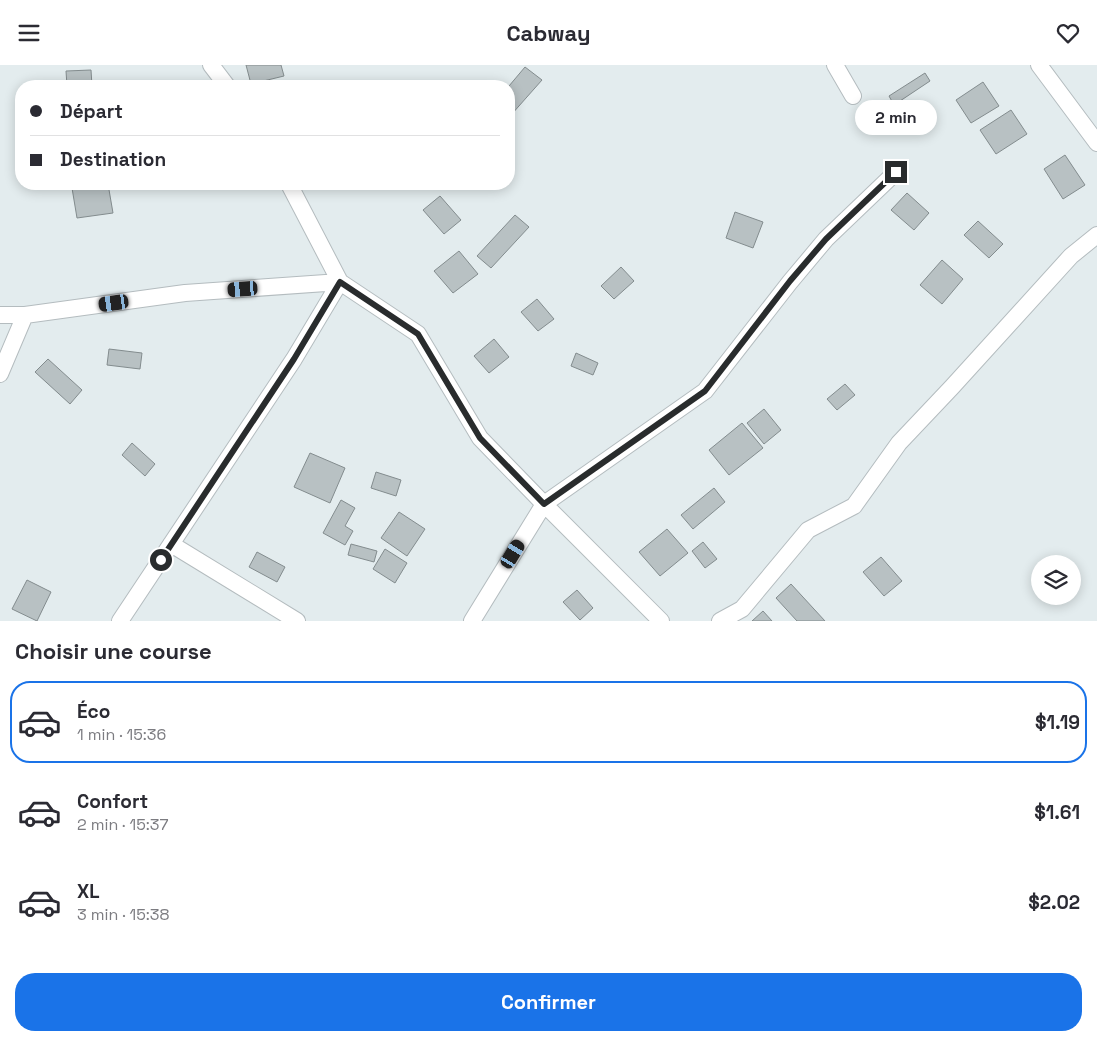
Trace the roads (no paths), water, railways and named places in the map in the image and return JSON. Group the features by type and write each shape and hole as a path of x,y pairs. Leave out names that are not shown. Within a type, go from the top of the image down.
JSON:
{"street":[{"path":"211,65 222,80"},
{"path":"835,65 853,96"},
{"path":"1039,65 1097,143"},
{"path":"472,621 544,504 705,391 790,281 826,239 896,172"},
{"path":"292,190 340,282 418,334 480,438 661,621"},
{"path":"720,621 742,609 808,530 854,506 899,443 1066,262 1097,235"},
{"path":"0,315 25,315 184,293 340,282"},
{"path":"120,621 294,359 340,282"},
{"path":"0,374 25,315"},
{"path":"171,544 297,621"}]}
